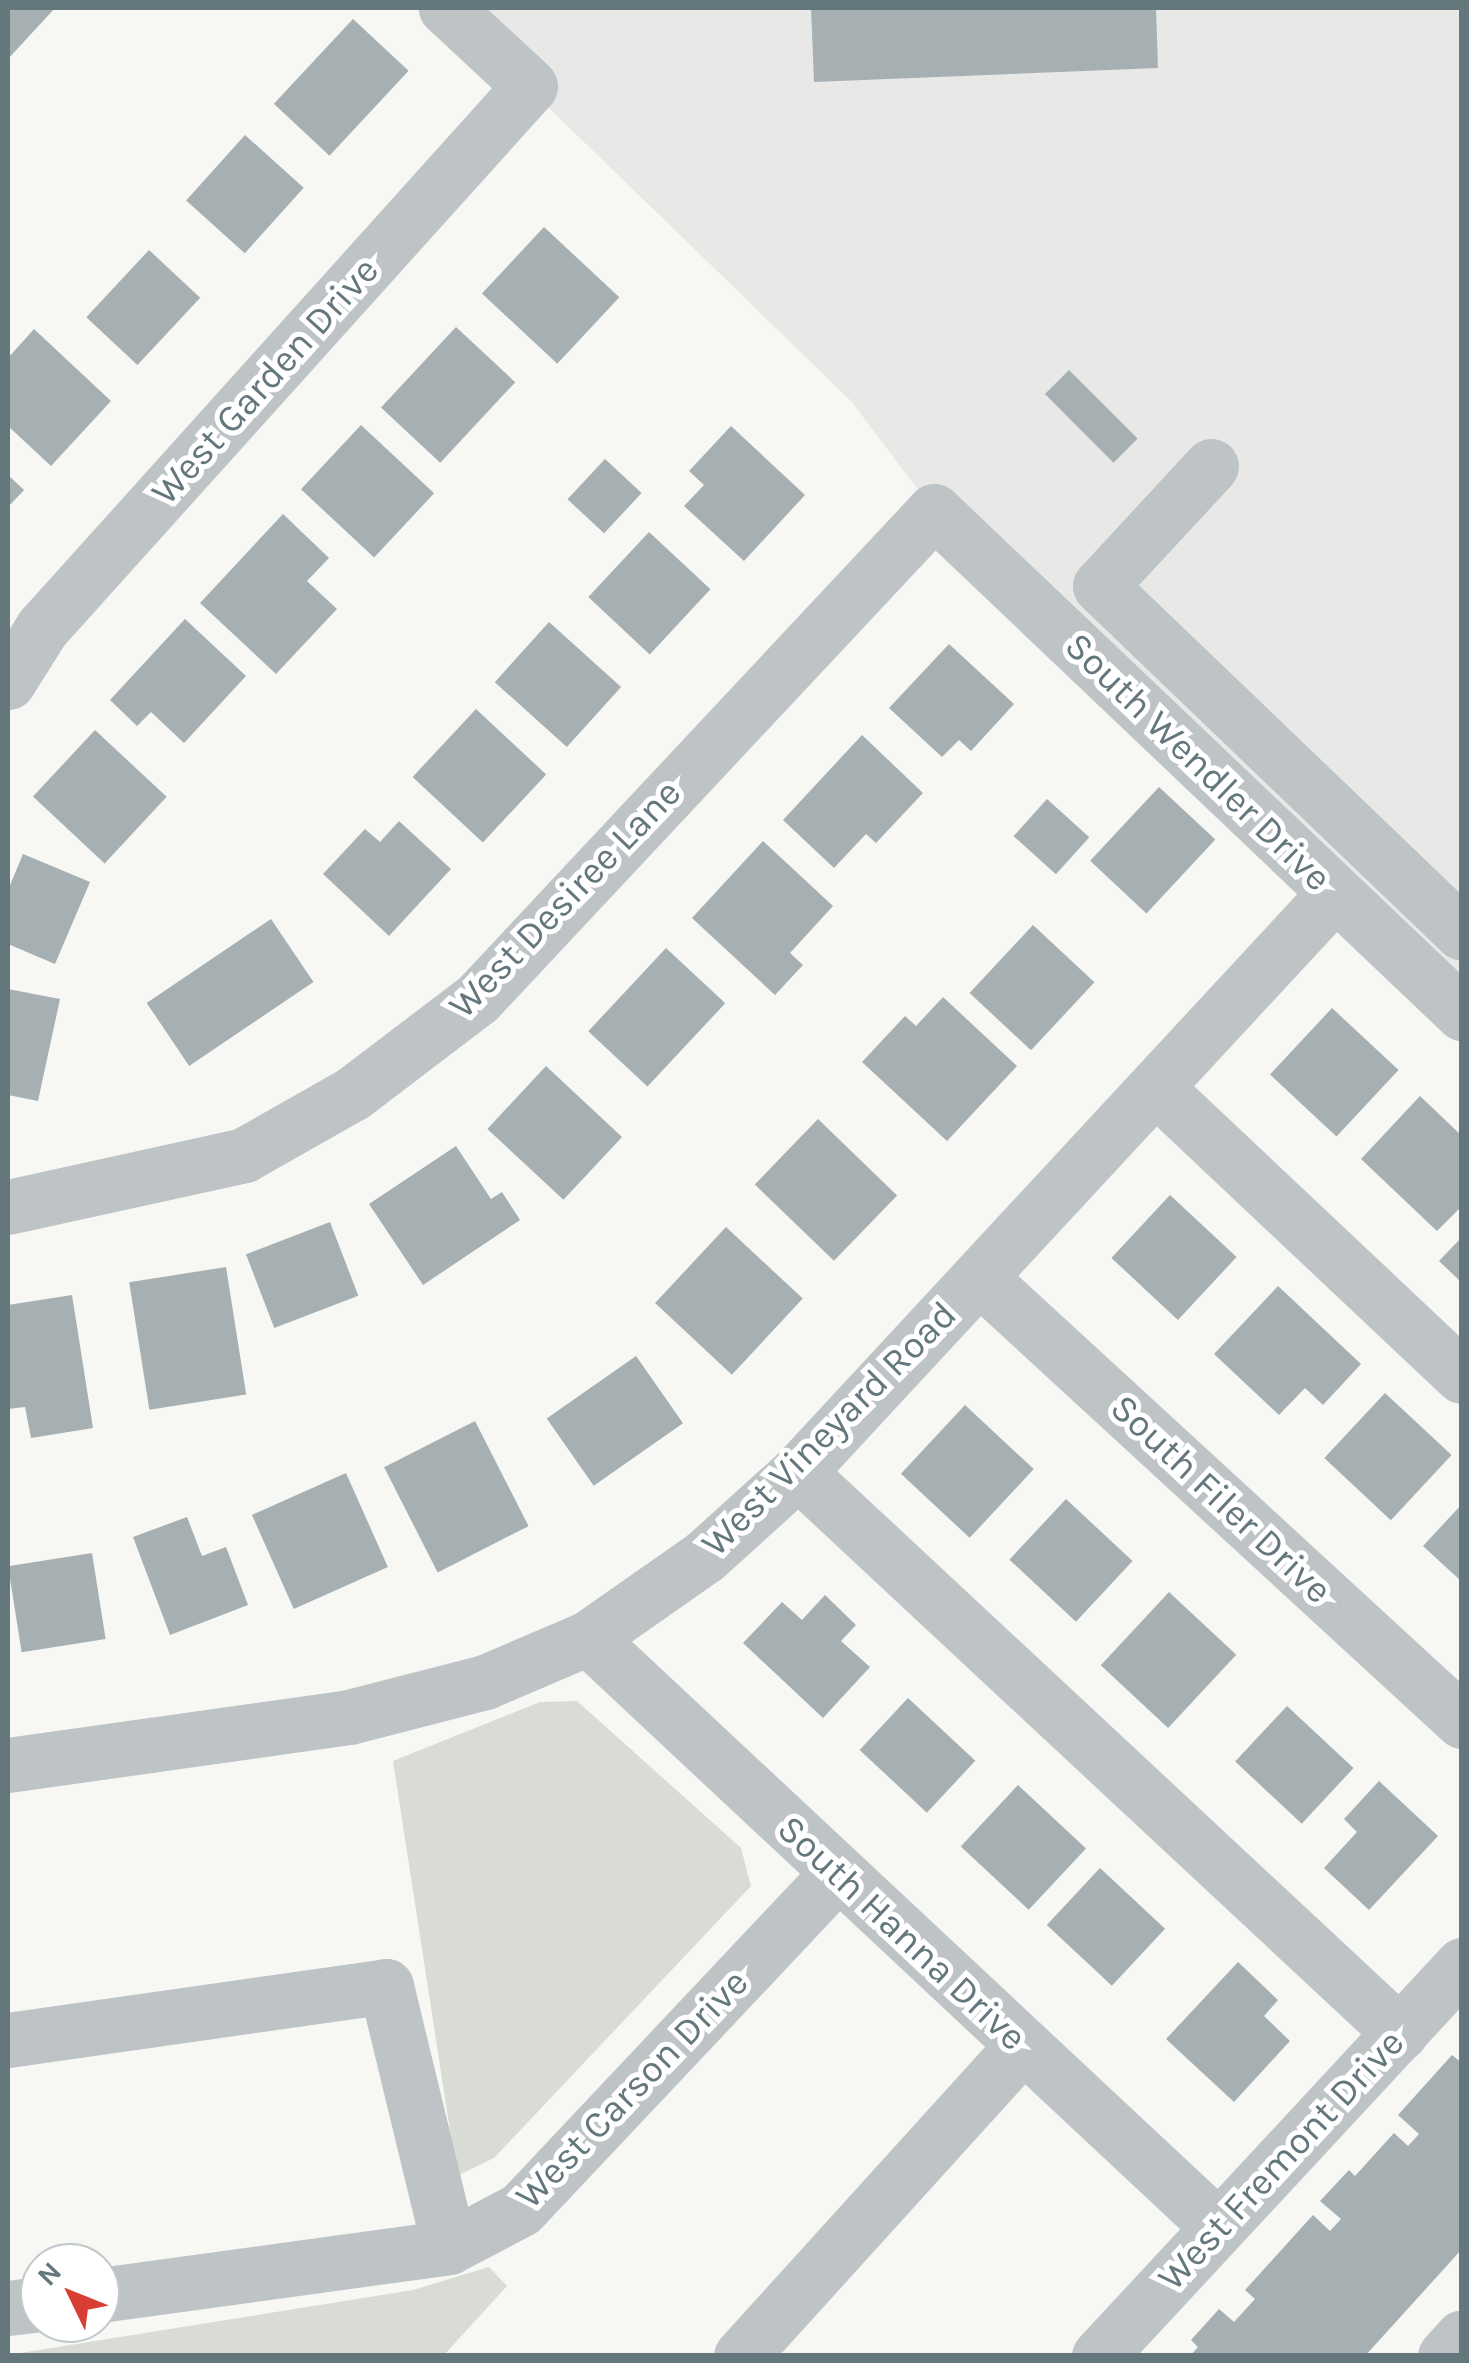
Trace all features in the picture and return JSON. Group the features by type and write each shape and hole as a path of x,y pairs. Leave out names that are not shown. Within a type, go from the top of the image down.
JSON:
{"street":[{"name":"West Garden Drive","path":"8,682 42,628 530,86 446,8"},
{"path":"1211,466 1100,586 1462,933"},
{"name":"South Wendler Drive","path":"934,511 1462,1014"},
{"name":"West Desiree Lane","path":"8,1207 244,1155 352,1094 478,998 934,511"},
{"name":"West Vineyard Road","path":"8,1764 349,1717 485,1682 588,1638 705,1556 798,1472 1335,893"},
{"path":"1156,1088 1462,1376"},
{"name":"South Filer Drive","path":"980,1278 1462,1720"},
{"path":"798,1472 1400,2032"},
{"name":"South Hanna Drive","path":"588,1638 1218,2226"},
{"name":"West Carson Drive","path":"120,2292 449,2247 522,2209 588,2145 837,1874"},
{"name":"West Fremont Drive","path":"1099,2356 1462,1964"},
{"path":"8,2040 386,1986 449,2247"},
{"path":"740,2356 1023,2045"},
{"path":"1444,2356 1462,2337"}],"shaded area":[{"path":"446,8 1461,8 1461,1013 934,511 851,401"},
{"path":"577,1701 741,1848 751,1886 494,2158 457,2176 393,1761 540,1702"},
{"path":"489,2267 507,2286 444,2355 8,2355 83,2343 120,2343 120,2337 413,2290"}],"building":[{"path":"8,8 55,8 8,59"},
{"path":"811,8 1156,8 1158,68 814,82"},
{"path":"353,19 409,71 329,156 274,104"},
{"path":"245,135 304,188 245,253 186,200"},
{"path":"544,227 619,297 557,364 482,294"},
{"path":"149,250 200,298 137,365 86,317"},
{"path":"456,327 515,382 440,463 381,407"},
{"path":"34,329 111,401 51,466 8,426 8,358"},
{"path":"1069,370 1138,439 1114,463 1045,394"},
{"path":"361,425 434,493 374,558 301,489"},
{"path":"731,426 805,495 744,561 684,506 704,485 689,471"},
{"path":"605,459 642,493 604,533 567,499"},
{"path":"8,475 24,490 8,507"},
{"path":"283,514 329,558 307,581 337,609 276,674 200,603"},
{"path":"649,532 710,589 650,654 588,597"},
{"path":"185,619 246,676 184,743 151,712 137,726 110,700"},
{"path":"549,622 621,687 567,747 495,682"},
{"path":"949,644 1014,704 971,751 959,740 942,757 889,708"},
{"path":"476,709 546,774 483,842 413,777"},
{"path":"95,730 167,797 105,863 33,797"},
{"path":"862,735 923,793 876,843 866,834 834,868 783,820"},
{"path":"1159,787 1215,840 1146,913 1090,861"},
{"path":"1047,799 1089,837 1056,874 1014,836"},
{"path":"399,821 451,869 389,936 323,874 365,829 380,842"},
{"path":"763,841 833,906 790,953 803,965 775,995 692,918"},
{"path":"23,854 90,882 55,964 8,944 8,890"},
{"path":"271,919 313,982 189,1066 147,1003"},
{"path":"1033,925 1094,982 1031,1050 970,993"},
{"path":"666,948 725,1003 647,1087 588,1031"},
{"path":"8,989 60,999 38,1101 8,1095"},
{"path":"943,997 1017,1066 947,1141 862,1062 905,1016 916,1026"},
{"path":"1332,1008 1399,1070 1336,1137 1270,1075"},
{"path":"546,1066 622,1137 563,1200 487,1129"},
{"path":"1420,1096 1462,1136 1462,1206 1437,1231 1361,1159"},
{"path":"818,1119 897,1195 834,1261 755,1184"},
{"path":"456,1146 491,1199 502,1192 520,1220 423,1285 369,1204"},
{"path":"1170,1195 1237,1257 1178,1320 1111,1258"},
{"path":"330,1222 358,1296 274,1328 246,1254"},
{"path":"726,1227 803,1299 732,1375 655,1303"},
{"path":"1462,1237 1462,1283 1439,1261"},
{"path":"226,1267 246,1394 149,1410 129,1282"},
{"path":"1278,1286 1361,1364 1323,1405 1305,1388 1279,1415 1214,1354"},
{"path":"72,1295 93,1428 31,1438 25,1407 8,1409 8,1305"},
{"path":"636,1356 683,1423 594,1486 547,1419"},
{"path":"1385,1393 1452,1455 1391,1520 1324,1458"},
{"path":"965,1405 1034,1469 970,1538 901,1474"},
{"path":"475,1421 529,1526 438,1572 384,1467"},
{"path":"346,1473 388,1567 294,1609 252,1515"},
{"path":"1066,1499 1133,1561 1076,1622 1009,1560"},
{"path":"1462,1504 1462,1582 1423,1546"},
{"path":"187,1517 202,1556 226,1547 248,1605 170,1635 133,1537"},
{"path":"92,1553 106,1639 22,1652 8,1566"},
{"path":"1169,1592 1236,1655 1168,1728 1101,1665"},
{"path":"825,1595 856,1625 841,1641 870,1667 823,1718 743,1643 782,1602 802,1620"},
{"path":"908,1698 975,1761 927,1813 860,1750"},
{"path":"1287,1706 1354,1768 1302,1824 1235,1762"},
{"path":"1379,1781 1438,1836 1369,1910 1324,1868 1357,1832 1344,1819"},
{"path":"1018,1785 1086,1848 1029,1910 961,1846"},
{"path":"1100,1868 1165,1929 1112,1986 1047,1925"},
{"path":"1238,1962 1278,2000 1264,2016 1290,2041 1234,2102 1166,2039"},
{"path":"1452,2055 1462,2063 1462,2249 1365,2356 1190,2356 1198,2347 1191,2340 1219,2309 1234,2322 1255,2299 1245,2290 1313,2215 1330,2231 1341,2219 1320,2201 1349,2170 1355,2176 1394,2133 1408,2146 1419,2134 1398,2115"}]}
